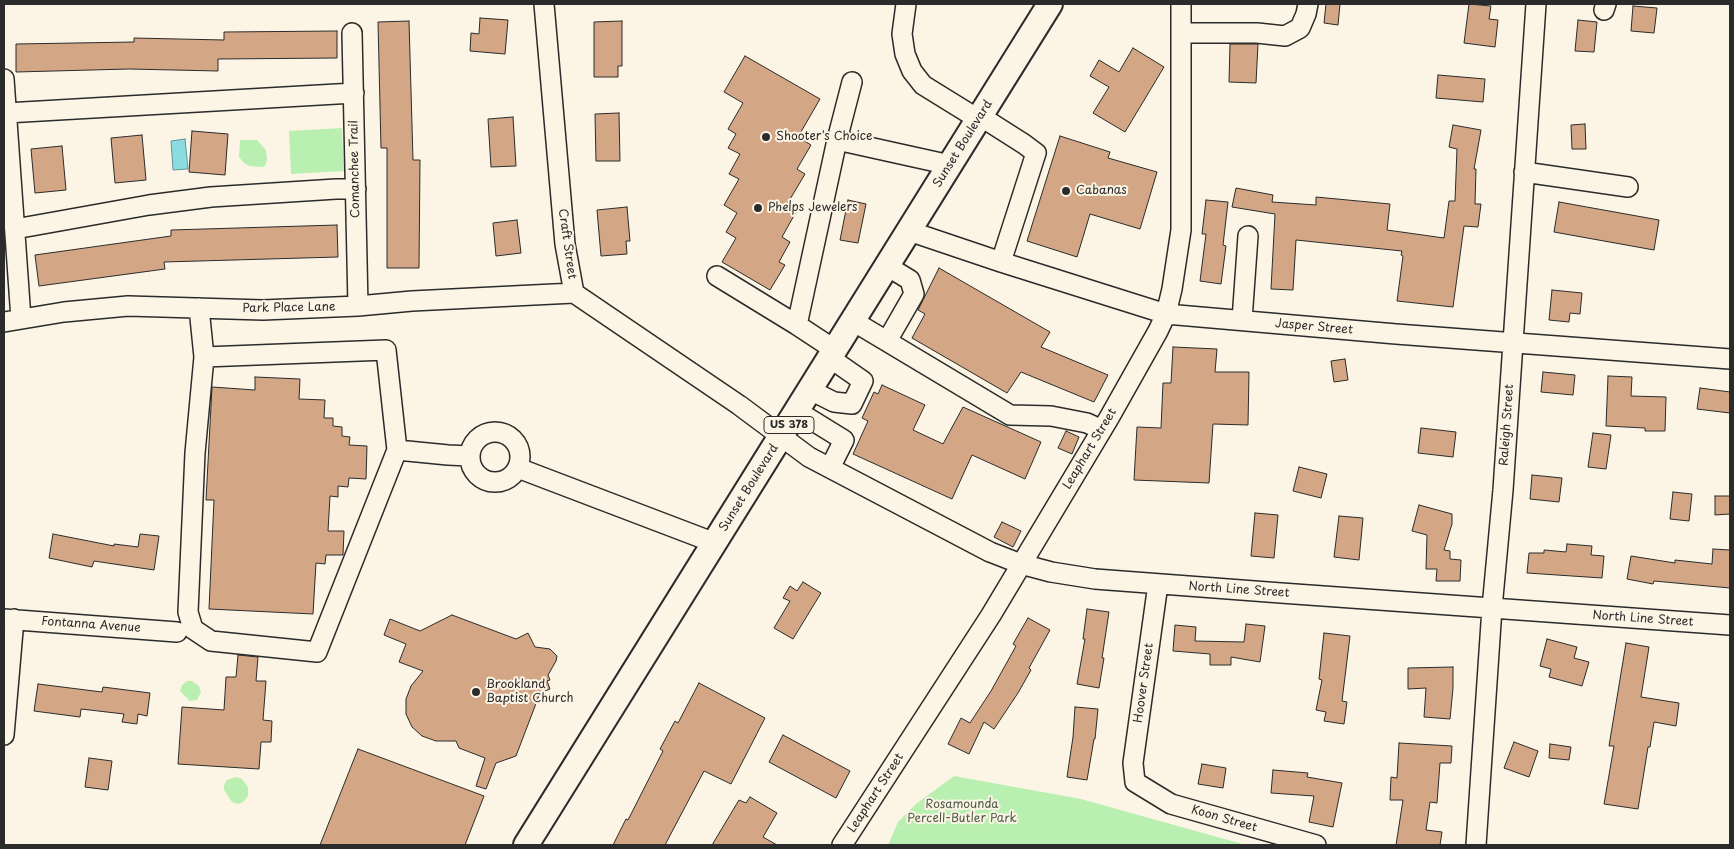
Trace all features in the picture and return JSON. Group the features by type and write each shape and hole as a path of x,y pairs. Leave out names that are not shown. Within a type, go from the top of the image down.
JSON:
{"main road":[{"name":"Sunset Boulevard","path":"526,845 1050,4"}],"street":[{"name":"Craft Street","path":"544,4 565,244 574,293 782,436"},
{"path":"906,4 902,34 905,54 912,71 923,85 1024,144 1036,153 1001,262"},
{"name":"Leaphart Street","path":"842,845 991,614 1102,430 1166,314 1172,289 1181,230 1181,4"},
{"path":"1181,33 1249,33 1285,36 1300,28 1308,4"},
{"name":"Raleigh Street","path":"1476,845 1492,608 1503,490 1536,4"},
{"name":"Comanchee Trail","path":"352,33 358,306"},
{"path":"4,79 14,229 12,320"},
{"path":"796,325 837,140 852,82"},
{"path":"6,113 354,94"},
{"path":"837,140 950,165"},
{"path":"1524,172 1628,187"},
{"path":"14,229 149,205 212,197 356,189"},
{"name":"Jasper Street","path":"909,230 1001,262 1166,314 1396,334 1730,359"},
{"path":"1242,320 1248,236"},
{"path":"887,266 910,280 914,294 887,341"},
{"path":"717,276 796,325 863,381 852,404 834,402 810,390"},
{"name":"Park Place Lane","path":"12,320 64,312 128,306 263,310 574,293"},
{"path":"199,308 204,357 195,453 188,612 193,629 211,641 317,652 397,450 386,350 204,357"},
{"path":"853,321 1010,415 1051,416 1087,423 1102,430"},
{"path":"797,411 844,440 830,468"},
{"path":"491,432 499,432 513,439 518,445 521,460 513,475 498,483 481,479 471,464 470,456 472,447 477,440 491,432"},
{"name":"North Line Street","path":"782,436 809,457 990,552 1020,564 1051,572 1095,579 1158,584 1730,625"},
{"path":"397,450 448,456 470,456"},
{"path":"518,468 715,543"},
{"name":"Hoover Street","path":"1135,782 1133,763 1158,584"},
{"path":"4,735 9,619"},
{"name":"Fontanna Avenue","path":"9,619 177,632"},
{"name":"Koon Street","path":"1135,782 1171,804 1316,845"}],"green space":[{"path":"342,128 344,171 291,174 289,131"},
{"path":"240,140 257,140 266,150 267,160 265,166 249,166 244,163 239,157"},
{"path":"187,681 192,681 199,686 201,692 197,700 190,701 180,691 182,685"},
{"name":"Rosamounda Percell-Butler Park","path":"954,776 1081,799 1246,845 888,845 898,822 916,804"},
{"path":"236,777 242,779 248,787 248,796 243,802 238,804 232,802 224,790 227,780"}],"water":[{"path":"185,139 188,169 173,170 171,141"}],"building":[{"path":"1326,4 1340,4 1338,25 1324,23"},
{"path":"1469,4 1491,6 1489,19 1498,20 1495,47 1464,43"},
{"path":"1633,6 1657,8 1654,33 1631,31"},
{"path":"480,18 508,20 505,54 470,51 471,33 479,34"},
{"path":"1578,20 1597,22 1594,52 1575,51"},
{"path":"409,21 413,160 420,160 419,268 387,268 387,148 381,148 378,22"},
{"path":"622,21 622,66 618,66 618,77 594,77 594,22"},
{"path":"337,31 337,58 218,59 218,71 129,69 16,72 16,44 134,42 134,38 224,40 224,32"},
{"path":"1230,44 1258,44 1256,83 1229,82"},
{"path":"1133,48 1164,67 1125,132 1093,113 1109,87 1090,76 1099,60 1119,72"},
{"path":"745,56 820,99 798,137 811,145 797,169 805,174 786,206 796,212 782,237 790,242 779,262 785,265 770,290 722,262 736,238 726,232 737,213 724,205 739,179 729,174 740,154 728,148 736,134 728,129 743,103 724,92"},
{"path":"1438,75 1485,79 1483,102 1436,98"},
{"path":"619,113 620,161 596,161 595,114"},
{"path":"513,117 516,166 491,167 488,119"},
{"path":"1585,124 1586,149 1572,149 1571,125"},
{"path":"1453,125 1481,130 1474,169 1476,169 1475,204 1481,204 1478,227 1464,226 1453,307 1397,301 1402,251 1296,240 1293,290 1271,289 1275,214 1232,207 1236,188 1273,195 1272,202 1316,205 1316,197 1390,204 1387,230 1444,238 1449,201 1455,201 1457,149 1449,147"},
{"path":"192,131 228,134 225,175 189,172"},
{"path":"142,135 146,180 115,183 111,138"},
{"path":"1060,136 1110,152 1108,158 1157,172 1140,229 1090,214 1077,257 1027,241"},
{"path":"62,146 66,190 35,193 31,149"},
{"path":"848,200 866,204 858,243 840,240"},
{"path":"1206,200 1228,202 1223,245 1226,246 1221,284 1200,281 1206,234 1202,234"},
{"path":"1559,202 1659,220 1654,250 1554,232"},
{"path":"627,207 630,241 626,241 627,254 601,256 597,210"},
{"path":"517,220 521,253 496,256 493,223"},
{"path":"337,225 338,257 164,262 165,269 39,286 35,255 171,236 171,230"},
{"path":"939,268 1050,332 1041,347 1108,375 1094,402 1021,372 1007,393 912,338 925,314 918,310"},
{"path":"1552,290 1582,293 1580,314 1570,313 1569,322 1549,320"},
{"path":"1173,347 1217,349 1215,372 1249,372 1248,425 1213,424 1209,483 1134,480 1137,427 1161,428 1163,383 1171,383"},
{"path":"1345,359 1348,380 1334,382 1331,361"},
{"path":"1543,372 1575,375 1573,395 1541,392"},
{"path":"1608,376 1632,377 1631,396 1666,397 1665,431 1645,431 1645,428 1606,426"},
{"path":"255,377 300,379 299,399 325,400 324,418 333,418 333,426 342,427 342,436 350,437 349,445 367,446 366,479 349,478 348,487 338,486 338,497 330,496 328,531 344,531 343,555 326,555 325,564 316,563 313,614 209,609 214,500 206,500 212,387 255,390"},
{"path":"882,385 925,405 913,430 943,444 963,407 1041,442 1025,479 972,455 952,499 853,454 868,421 862,418 874,392 878,394"},
{"path":"1700,388 1730,392 1730,413 1697,409"},
{"path":"1421,428 1456,432 1453,457 1418,453"},
{"path":"1066,431 1079,437 1072,454 1058,448"},
{"path":"1593,433 1611,435 1606,469 1588,467"},
{"path":"1299,467 1327,474 1321,498 1293,491"},
{"path":"1532,475 1562,478 1559,502 1530,499"},
{"path":"1673,492 1692,494 1689,521 1670,519"},
{"path":"1715,496 1730,496 1730,514 1715,515"},
{"path":"1419,505 1452,514 1452,524 1444,550 1450,551 1450,559 1461,560 1460,581 1436,581 1437,569 1426,569 1427,535 1412,531"},
{"path":"1255,513 1278,515 1274,558 1251,556"},
{"path":"1339,516 1363,518 1359,560 1334,557"},
{"path":"1002,522 1021,531 1013,547 994,537"},
{"path":"53,534 114,546 114,544 138,547 140,534 159,536 154,570 94,561 92,567 49,558"},
{"path":"1567,544 1592,546 1591,555 1604,556 1602,578 1527,573 1529,553 1544,553 1544,550 1566,552"},
{"path":"1713,549 1730,550 1730,588 1654,581 1653,584 1627,579 1631,556 1675,563 1675,560 1712,564"},
{"path":"803,582 821,593 793,639 774,628 790,601 783,598 790,586 797,591"},
{"path":"1087,609 1109,612 1099,688 1077,684 1085,639 1083,639"},
{"name":"Brookland Baptist Church","path":"452,615 516,639 528,633 535,647 550,649 557,656 548,675 550,680 547,681 550,689 540,693 516,756 496,763 486,789 476,786 485,758 459,748 456,741 436,741 422,736 412,727 406,714 406,699 411,686 423,671 399,662 406,644 384,635 390,619 420,631"},
{"path":"1028,618 1050,630 1029,668 1031,670 1018,693 994,729 984,722 969,754 948,744 961,718 970,723 991,691 1016,646 1013,644"},
{"path":"1246,624 1265,626 1260,662 1231,657 1231,665 1210,665 1210,654 1173,651 1175,625 1196,627 1195,641 1244,642"},
{"path":"1324,633 1350,636 1342,701 1347,702 1344,724 1324,721 1326,712 1316,710 1322,680 1319,679"},
{"path":"1547,639 1577,647 1574,658 1589,662 1582,686 1549,677 1551,669 1540,666"},
{"path":"1626,643 1649,647 1641,697 1679,703 1676,726 1654,722 1638,809 1604,804 1614,746 1609,746"},
{"path":"238,655 258,657 256,681 266,681 263,720 272,721 271,742 261,742 259,769 178,764 182,707 224,710 226,677 236,677"},
{"path":"1453,667 1450,719 1424,717 1426,688 1408,689 1408,668"},
{"path":"699,683 765,718 731,784 704,771 665,845 613,845 626,819 628,820 663,751 660,749 675,721 678,723"},
{"path":"38,684 102,692 103,687 150,693 147,716 138,714 137,724 122,722 124,714 81,709 80,717 34,711"},
{"path":"1075,707 1098,709 1095,739 1087,780 1067,777"},
{"path":"783,735 850,771 836,798 769,762"},
{"path":"1514,742 1538,751 1529,777 1504,768"},
{"path":"1399,743 1452,746 1451,763 1440,763 1437,803 1430,802 1426,830 1442,832 1440,845 1396,845 1403,800 1390,800 1391,777 1397,778"},
{"path":"1550,744 1571,747 1569,760 1549,758"},
{"path":"358,749 484,796 465,845 320,845"},
{"path":"89,758 112,761 108,790 85,787"},
{"path":"1202,764 1226,768 1223,788 1198,784"},
{"path":"1273,770 1308,773 1307,777 1342,783 1333,827 1309,822 1314,796 1271,793"},
{"path":"750,797 777,813 763,837 777,845 712,845 739,800 746,803"}],"place":[{"name":"Shooter's Choice","path":"766,137"},
{"name":"Cabanas","path":"1066,191"},
{"name":"Phelps Jewelers","path":"758,208"},
{"name":"Brookland Baptist Church","path":"476,692"}]}
